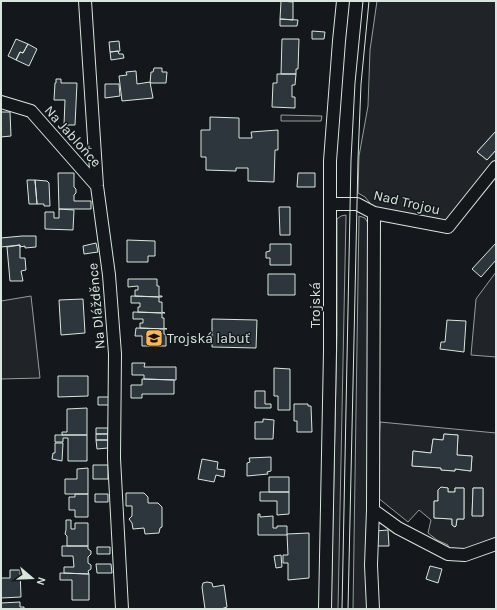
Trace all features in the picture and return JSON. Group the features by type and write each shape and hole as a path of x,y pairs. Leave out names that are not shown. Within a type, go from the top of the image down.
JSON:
{"street":[{"name":"Na Dlážděnce","path":"85,1 97,186 109,275 115,354 114,458 122,609"},
{"name":"Trojská","path":"325,609 330,351 331,153 343,1"},
{"name":"Na Jabloňce","path":"1,102 30,111 97,186"},
{"name":"Nad Trojou","path":"330,204 357,204 374,213 448,228 496,167"},
{"path":"373,609 371,565 373,510 374,213"},
{"path":"373,510 398,528 448,554 465,555 496,544"}],"shaded area":[{"path":"377,1 496,1 496,131 477,152 487,160 496,150 496,159 448,222 374,208 365,197 358,193 359,156 368,106 370,50"},
{"path":"281,115 322,116 321,121 281,121"},
{"path":"346,215 338,609 331,609 337,333 337,219"},
{"path":"359,216 365,218 368,223 370,386 366,538 368,609 353,609"},
{"path":"496,272 496,357 471,355 476,299"},
{"path":"31,296 40,378 1,379 1,301"},
{"path":"380,422 496,433 496,537 464,550 449,553 448,545 437,540 428,533 431,520 419,510 408,522 377,497","holes":["444,434 458,435 457,455 472,456 471,471 455,469 455,471 441,470 441,468 412,466 413,451 431,453 433,439 443,440","441,488 448,488 448,492 455,492 455,488 464,488 464,519 457,519 455,527 452,525 452,519 434,518 434,501 438,501 438,490","473,488 483,488 483,516 472,515"]}],"building":[{"path":"281,1 293,2 293,20 280,19"},
{"path":"280,19 298,20 297,26 280,26"},
{"path":"312,31 325,32 324,39 312,39"},
{"path":"16,39 28,44 23,53 20,52 16,60 8,56"},
{"path":"282,39 299,39 298,69 296,69 296,74 281,74"},
{"path":"119,41 120,51 110,52 109,42"},
{"path":"28,44 37,49 29,66 16,60 20,52 23,53"},
{"path":"118,51 119,54 123,54 124,58 111,60 110,52"},
{"path":"154,68 162,68 162,72 167,72 166,83 150,83 151,72 153,72"},
{"path":"136,71 137,84 150,82 153,98 122,101 119,76 127,75 126,72"},
{"path":"277,74 296,74 295,85 292,85 292,97 295,97 295,108 272,107 273,83 277,83"},
{"path":"56,79 61,79 61,83 77,83 75,125 64,125 65,100 54,100"},
{"path":"105,84 119,84 120,96 105,98"},
{"path":"1,112 10,112 11,136 1,137"},
{"path":"210,117 239,118 239,138 252,138 251,132 278,130 278,150 275,150 274,182 248,181 248,168 236,168 236,171 206,170 206,157 201,157 201,130 210,130"},
{"path":"496,131 496,150 487,160 477,152"},
{"path":"58,173 74,173 74,187 76,189 76,193 74,195 74,201 91,201 91,209 59,209"},
{"path":"298,173 315,173 315,187 297,187"},
{"path":"27,180 35,180 37,204 29,204"},
{"path":"35,180 47,181 49,183 50,206 37,204"},
{"path":"279,207 290,207 290,235 280,235"},
{"path":"59,209 74,210 73,230 45,229 45,212 54,212 54,218 59,218"},
{"path":"36,236 36,247 25,248 25,246 20,247 20,245 1,247 1,238"},
{"path":"127,240 155,241 155,256 148,256 148,262 127,262"},
{"path":"96,243 98,252 84,254 83,246"},
{"path":"496,243 496,260 481,277 472,269"},
{"path":"270,244 291,244 291,265 270,265 270,258 266,258 266,252 270,251"},
{"path":"20,245 20,258 25,258 26,270 21,271 23,281 10,281 7,247"},
{"path":"268,274 295,274 295,295 268,295"},
{"path":"128,279 157,279 159,296 162,297 135,296 135,290 138,290 138,286 128,287"},
{"path":"131,296 159,297 159,302 162,302 162,312 165,313 138,312 140,303 131,303"},
{"path":"83,299 85,333 61,335 59,300"},
{"path":"133,312 162,313 162,318 164,318 164,328 167,329 140,328 140,323 143,323 143,319 133,319"},
{"path":"212,319 257,320 256,348 212,347"},
{"path":"447,320 466,321 464,352 440,349 441,342 445,342"},
{"path":"136,328 164,329 164,334 166,335 166,346 142,346 142,336 135,336"},
{"path":"132,363 145,363 144,367 176,367 176,380 144,379 144,375 132,375"},
{"path":"274,368 290,369 290,410 278,410 278,396 274,396"},
{"path":"58,376 88,376 88,396 58,397"},
{"path":"142,379 174,380 174,394 142,394 142,398 131,398 131,385 142,385"},
{"path":"255,391 265,391 265,404 271,404 271,408 255,408"},
{"path":"98,397 110,397 109,405 98,405"},
{"path":"294,404 308,404 308,406 311,406 312,432 297,432 297,421 294,421"},
{"path":"87,408 87,435 62,435 62,432 67,432 67,409"},
{"path":"263,419 274,420 273,439 255,439 255,422 263,422"},
{"path":"96,428 108,428 108,434 96,434"},
{"path":"96,434 108,434 108,440 96,440"},
{"path":"444,434 458,435 457,455 472,456 471,471 455,469 455,471 441,470 441,468 412,466 413,451 431,453 433,439 443,440"},
{"path":"55,435 87,435 87,461 68,461 68,438 63,438 63,442 55,442"},
{"path":"96,440 108,440 108,448 97,449"},
{"path":"55,443 63,443 62,461 52,459 53,453 55,453"},
{"path":"271,457 271,471 267,472 268,474 247,476 247,463 250,462 249,458"},
{"path":"202,459 218,462 217,469 225,470 224,477 216,475 214,482 198,479"},
{"path":"93,465 108,465 108,479 93,479"},
{"path":"88,468 88,494 65,494 65,479 77,479 77,469"},
{"path":"269,477 289,477 289,492 269,492"},
{"path":"441,487 448,488 448,492 455,492 455,488 464,488 464,519 457,519 455,527 452,525 452,519 434,518 434,501 438,501 438,490"},
{"path":"473,488 483,488 483,516 472,516"},
{"path":"260,492 289,492 289,514 277,515 277,501 260,501"},
{"path":"126,493 144,493 148,497 148,503 158,503 162,507 162,527 160,528 159,533 145,534 144,528 133,529 132,523 129,519 132,516 132,506 126,506"},
{"path":"75,494 88,494 88,517 75,517 75,510 69,510 69,497 75,497"},
{"path":"95,494 108,494 108,502 95,502"},
{"path":"258,514 260,514 260,517 273,516 273,528 277,528 277,526 287,526 287,535 258,535"},
{"path":"66,520 71,520 71,529 75,529 75,523 88,523 88,546 67,546 67,536 65,534"},
{"path":"388,530 389,546 375,546 375,531"},
{"path":"309,533 309,578 288,580 288,563 283,563 283,555 288,555 287,534"},
{"path":"62,546 88,546 88,549 91,551 91,554 88,557 88,563 91,565 91,569 88,571 89,574 64,573 64,567 74,567 73,556 62,556"},
{"path":"97,547 110,547 110,554 97,554"},
{"path":"281,555 282,567 276,568 274,556"},
{"path":"96,564 111,564 112,573 97,573"},
{"path":"430,566 442,569 438,583 426,579"},
{"path":"10,570 20,570 21,597 1,598 1,578 10,578"},
{"path":"60,573 89,574 89,600 72,600 72,580 60,580"},
{"path":"203,583 212,583 213,587 224,585 227,607 221,609 205,609 202,587"},
{"path":"20,602 20,607 24,607 24,609 1,609 1,603"}],"tram line":[{"path":"342,609 351,160 355,83 363,1"},
{"path":"348,609 358,159 361,84 369,1"}],"place":[{"name":"Trojská labuť","path":"154,338"}]}
